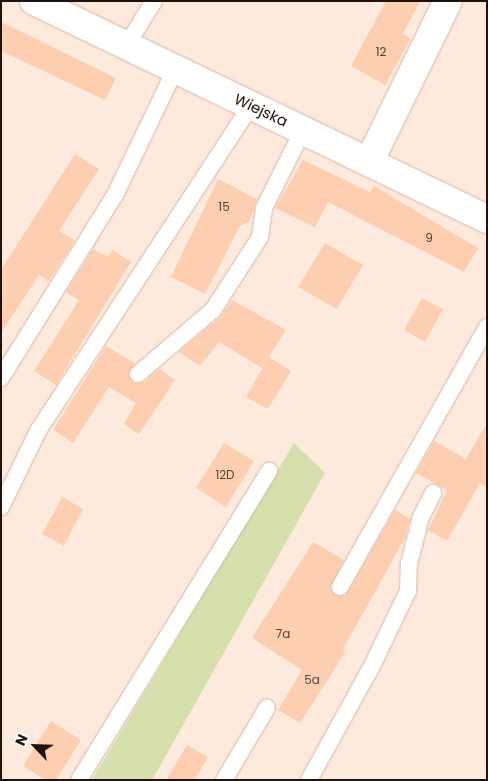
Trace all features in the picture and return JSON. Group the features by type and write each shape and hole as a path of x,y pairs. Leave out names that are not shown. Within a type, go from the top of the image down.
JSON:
{"street":[{"name":"Wiejska","path":"34,1 487,219"},
{"path":"369,162 448,1"}],"lane":[{"path":"126,46 154,1"},
{"path":"1,378 115,195 175,70"},
{"path":"1,507 38,431 251,105"},
{"path":"138,374 213,310 260,237 264,208 303,130"},
{"path":"340,587 487,327"},
{"path":"79,780 270,471"},
{"path":"308,780 372,666 408,591 409,564 421,517 433,493"},
{"path":"224,780 267,708"}],"green space":[{"path":"294,443 325,473 152,780 92,780"}],"building":[{"path":"386,1 420,1 403,34 411,38 385,85 351,66"},
{"path":"1,22 116,78 105,100 1,51"},
{"path":"75,154 99,169 59,231 75,240 49,281 39,275 1,333 1,270"},
{"path":"303,160 370,192 374,186 478,248 464,272 328,202 315,227 275,208"},
{"path":"218,179 257,199 250,221 240,226 205,294 171,277"},
{"path":"325,243 363,265 337,309 298,287"},
{"path":"93,249 108,257 113,250 131,262 56,385 34,371 79,300 66,292"},
{"path":"422,298 443,309 425,342 404,330"},
{"path":"232,300 286,330 262,368 219,342 200,366 179,352 220,317"},
{"path":"106,346 135,363 128,375 134,383 144,382 159,369 175,380 139,434 124,424 136,403 109,387 73,443 53,430"},
{"path":"269,357 291,371 268,409 246,397"},
{"path":"487,423 487,487 480,483 447,541 428,530 447,490 416,473 434,441 466,459"},
{"path":"224,443 254,461 226,507 196,488"},
{"path":"62,497 83,509 64,546 42,534"},
{"path":"395,510 410,519 405,538 343,649 346,651 300,723 278,710 302,670 252,638 313,542 344,560 330,588 335,595 345,596"},
{"path":"51,721 81,740 56,780 45,780 23,766"},
{"path":"187,745 208,757 195,780 166,780"}]}
